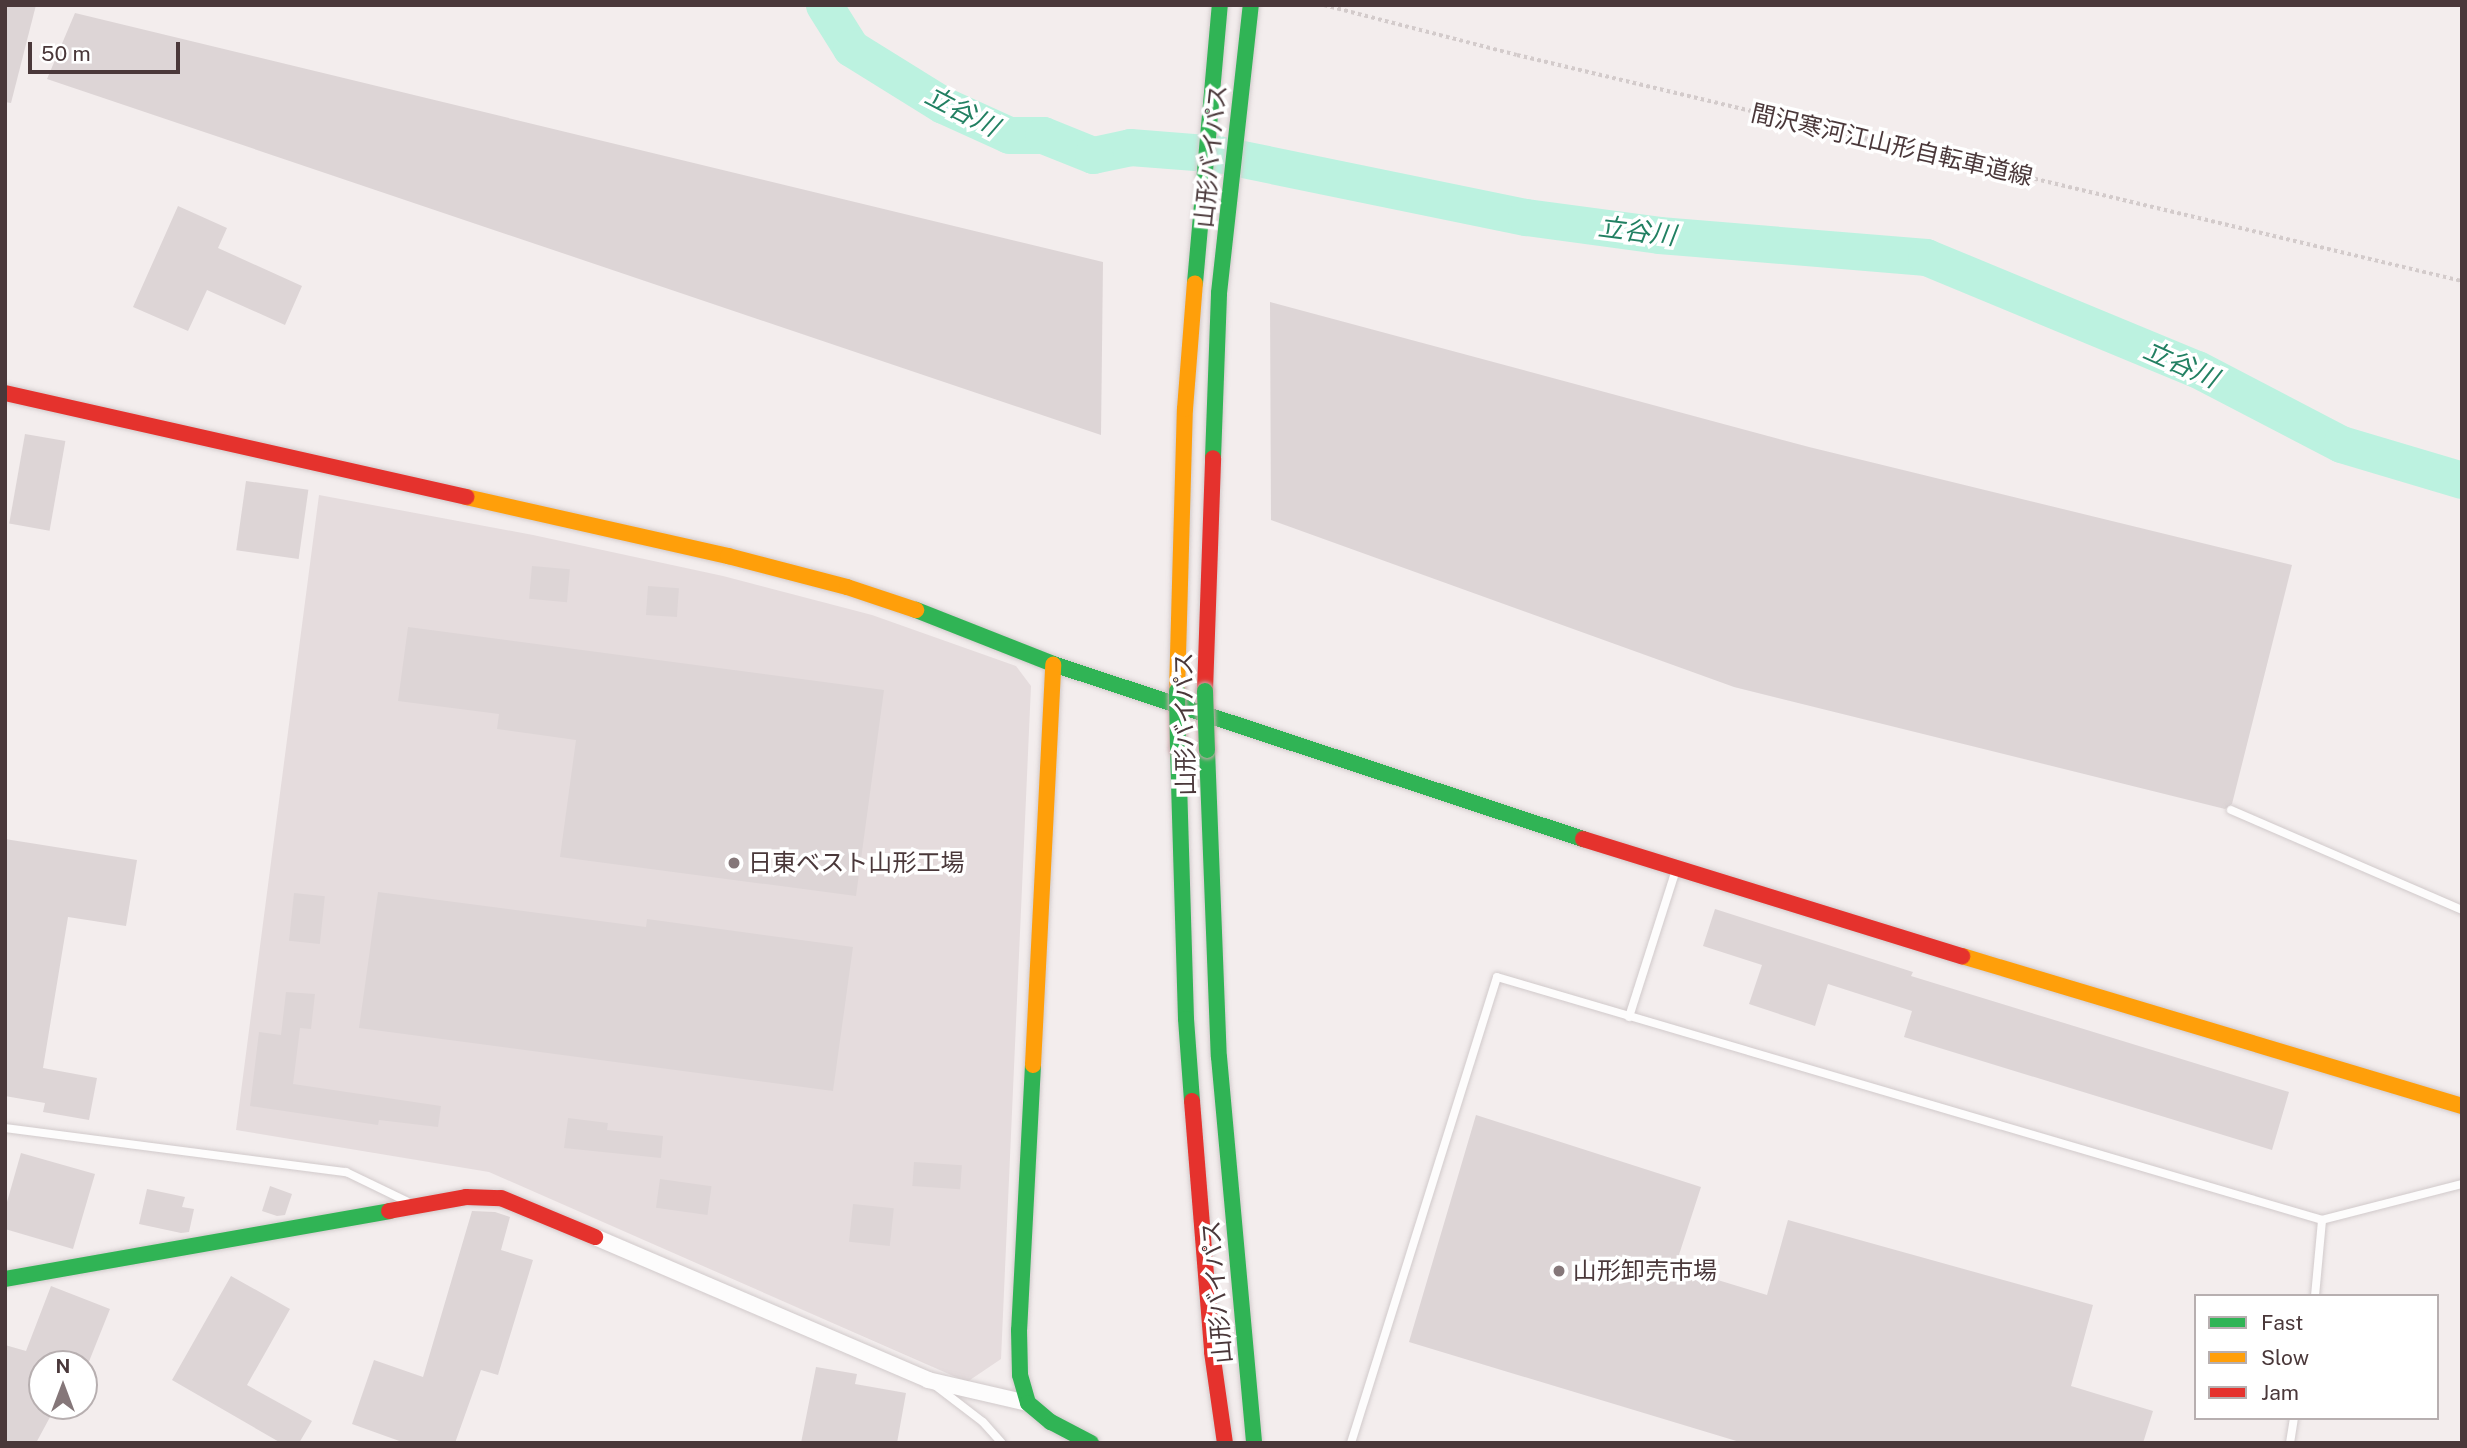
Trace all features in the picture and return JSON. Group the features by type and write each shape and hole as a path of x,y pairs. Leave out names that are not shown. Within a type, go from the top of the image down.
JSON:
{"main road":[{"name":"山形バイパス","path":"1220,5 1196,247 1179,568 1177,691 1186,1019 1212,1352 1225,1443"},
{"name":"山形バイパス","path":"1251,5 1219,293 1205,691 1219,1057 1254,1443"},
{"path":"5,393 755,563 847,587 936,617 1053,664 1676,870 2462,1107"},
{"path":"1053,664 1019,1330 1020,1375 1028,1403 1051,1422 1091,1443"},
{"path":"5,1279 466,1197 501,1198 595,1237"},
{"path":"1202,1227 1195,1254 1194,1305 1206,1416 1205,1430"}],"street":[{"path":"595,1237 928,1380 1028,1403"}],"lane":[{"path":"2231,810 2462,910"},
{"path":"1629,1017 1676,870"},
{"path":"1351,1443 1497,978 2322,1220 2462,1184"},
{"path":"5,1128 346,1172 417,1207"},
{"path":"2315,1294 2322,1220"},
{"path":"928,1380 984,1422 1002,1443"},
{"path":"2290,1443 2294,1420"}],"path":[{"name":"間沢寒河江山形自転車道線","path":"1324,5 1517,55 2462,281"}],"shaded area":[{"path":"319,495 533,535 723,576 872,615 1016,666 1031,686 1001,1359 967,1382 489,1172 236,1130"}],"building":[{"path":"5,5 36,5 11,103 5,102"},
{"path":"75,13 1103,262 1101,435 47,79"},
{"path":"178,206 227,228 218,248 302,286 285,325 207,290 188,331 133,307"},
{"path":"1270,302 1809,447 2292,565 2232,804 2225,809 1734,687 1271,520"},
{"path":"25,434 65,441 50,531 9,524"},
{"path":"246,481 308,490 299,559 236,550"},
{"path":"532,566 570,569 567,602 529,599"},
{"path":"648,586 679,588 677,617 646,615"},
{"path":"408,627 884,690 856,896 560,857 576,740 497,729 499,714 398,701"},
{"path":"5,839 137,860 126,926 68,917 43,1068 97,1078 89,1120 43,1112 45,1103 5,1096"},
{"path":"378,892 646,927 647,919 853,947 833,1091 359,1028"},
{"path":"294,893 325,896 320,944 289,941"},
{"path":"1715,909 1913,972 1911,976 2289,1092 2272,1150 1904,1037 1912,1011 1828,984 1815,1026 1749,1004 1762,965 1703,946"},
{"path":"286,992 315,994 311,1029 300,1028 293,1084 441,1106 438,1127 379,1120 378,1125 250,1106 259,1032 281,1035"},
{"name":"山形卸売市場","path":"1476,1115 1701,1187 1675,1267 1767,1295 1788,1220 2093,1305 2071,1386 2153,1411 2143,1443 1743,1443 1409,1342"},
{"path":"568,1118 608,1123 607,1130 663,1136 661,1158 564,1148"},
{"path":"21,1153 95,1174 73,1249 5,1229 5,1209"},
{"path":"914,1162 962,1165 960,1189 912,1186"},
{"path":"660,1179 711,1186 707,1215 656,1208"},
{"path":"270,1186 292,1194 285,1215 277,1216 262,1211"},
{"path":"147,1189 185,1197 182,1207 194,1209 189,1232 181,1233 139,1224"},
{"path":"853,1204 894,1208 890,1246 849,1242"},
{"path":"472,1211 495,1212 510,1217 501,1250 533,1260 498,1375 481,1370 455,1443 405,1443 352,1424 374,1360 423,1377"},
{"path":"231,1276 290,1309 247,1385 312,1421 299,1443 281,1443 172,1380"},
{"path":"51,1286 110,1309 94,1350 28,1350 28,1420 48,1420 36,1443 5,1443 5,1345 26,1351"},
{"path":"816,1367 857,1374 855,1384 906,1393 897,1443 801,1443"}],"waterway":[{"name":"立谷川","path":"824,5 851,48 943,105 1009,135 1043,135 1093,155 1130,147 1218,154 1526,217 1659,235 1926,257 2197,369 2341,444 2462,480"}],"traffic: fast":[{"path":"1195,283 1220,5"},
{"path":"1213,458 1219,293 1251,5"},
{"path":"916,610 1053,664 1583,839"},
{"path":"1177,691 1178,749"},
{"path":"1205,691 1207,750"},
{"path":"1178,749 1186,1019 1192,1101"},
{"path":"1207,750 1219,1057 1254,1443"},
{"path":"1033,1065 1019,1330 1020,1375 1028,1403 1051,1422 1091,1443"},
{"path":"5,1279 389,1211"}],"traffic: slow":[{"path":"1177,691 1185,409 1195,283"},
{"path":"466,497 728,556 847,587 916,610"},
{"path":"1033,1065 1053,664"},
{"path":"1962,956 2462,1106"}],"traffic: jam":[{"path":"5,393 466,497"},
{"path":"1205,691 1213,458"},
{"path":"1583,839 1962,956"},
{"path":"1192,1101 1212,1352 1225,1443"},
{"path":"389,1211 466,1197 501,1198 595,1237"}],"place":[{"name":"日東ベスト山形工場","path":"734,863"},
{"name":"山形卸売市場","path":"1559,1271"}]}
